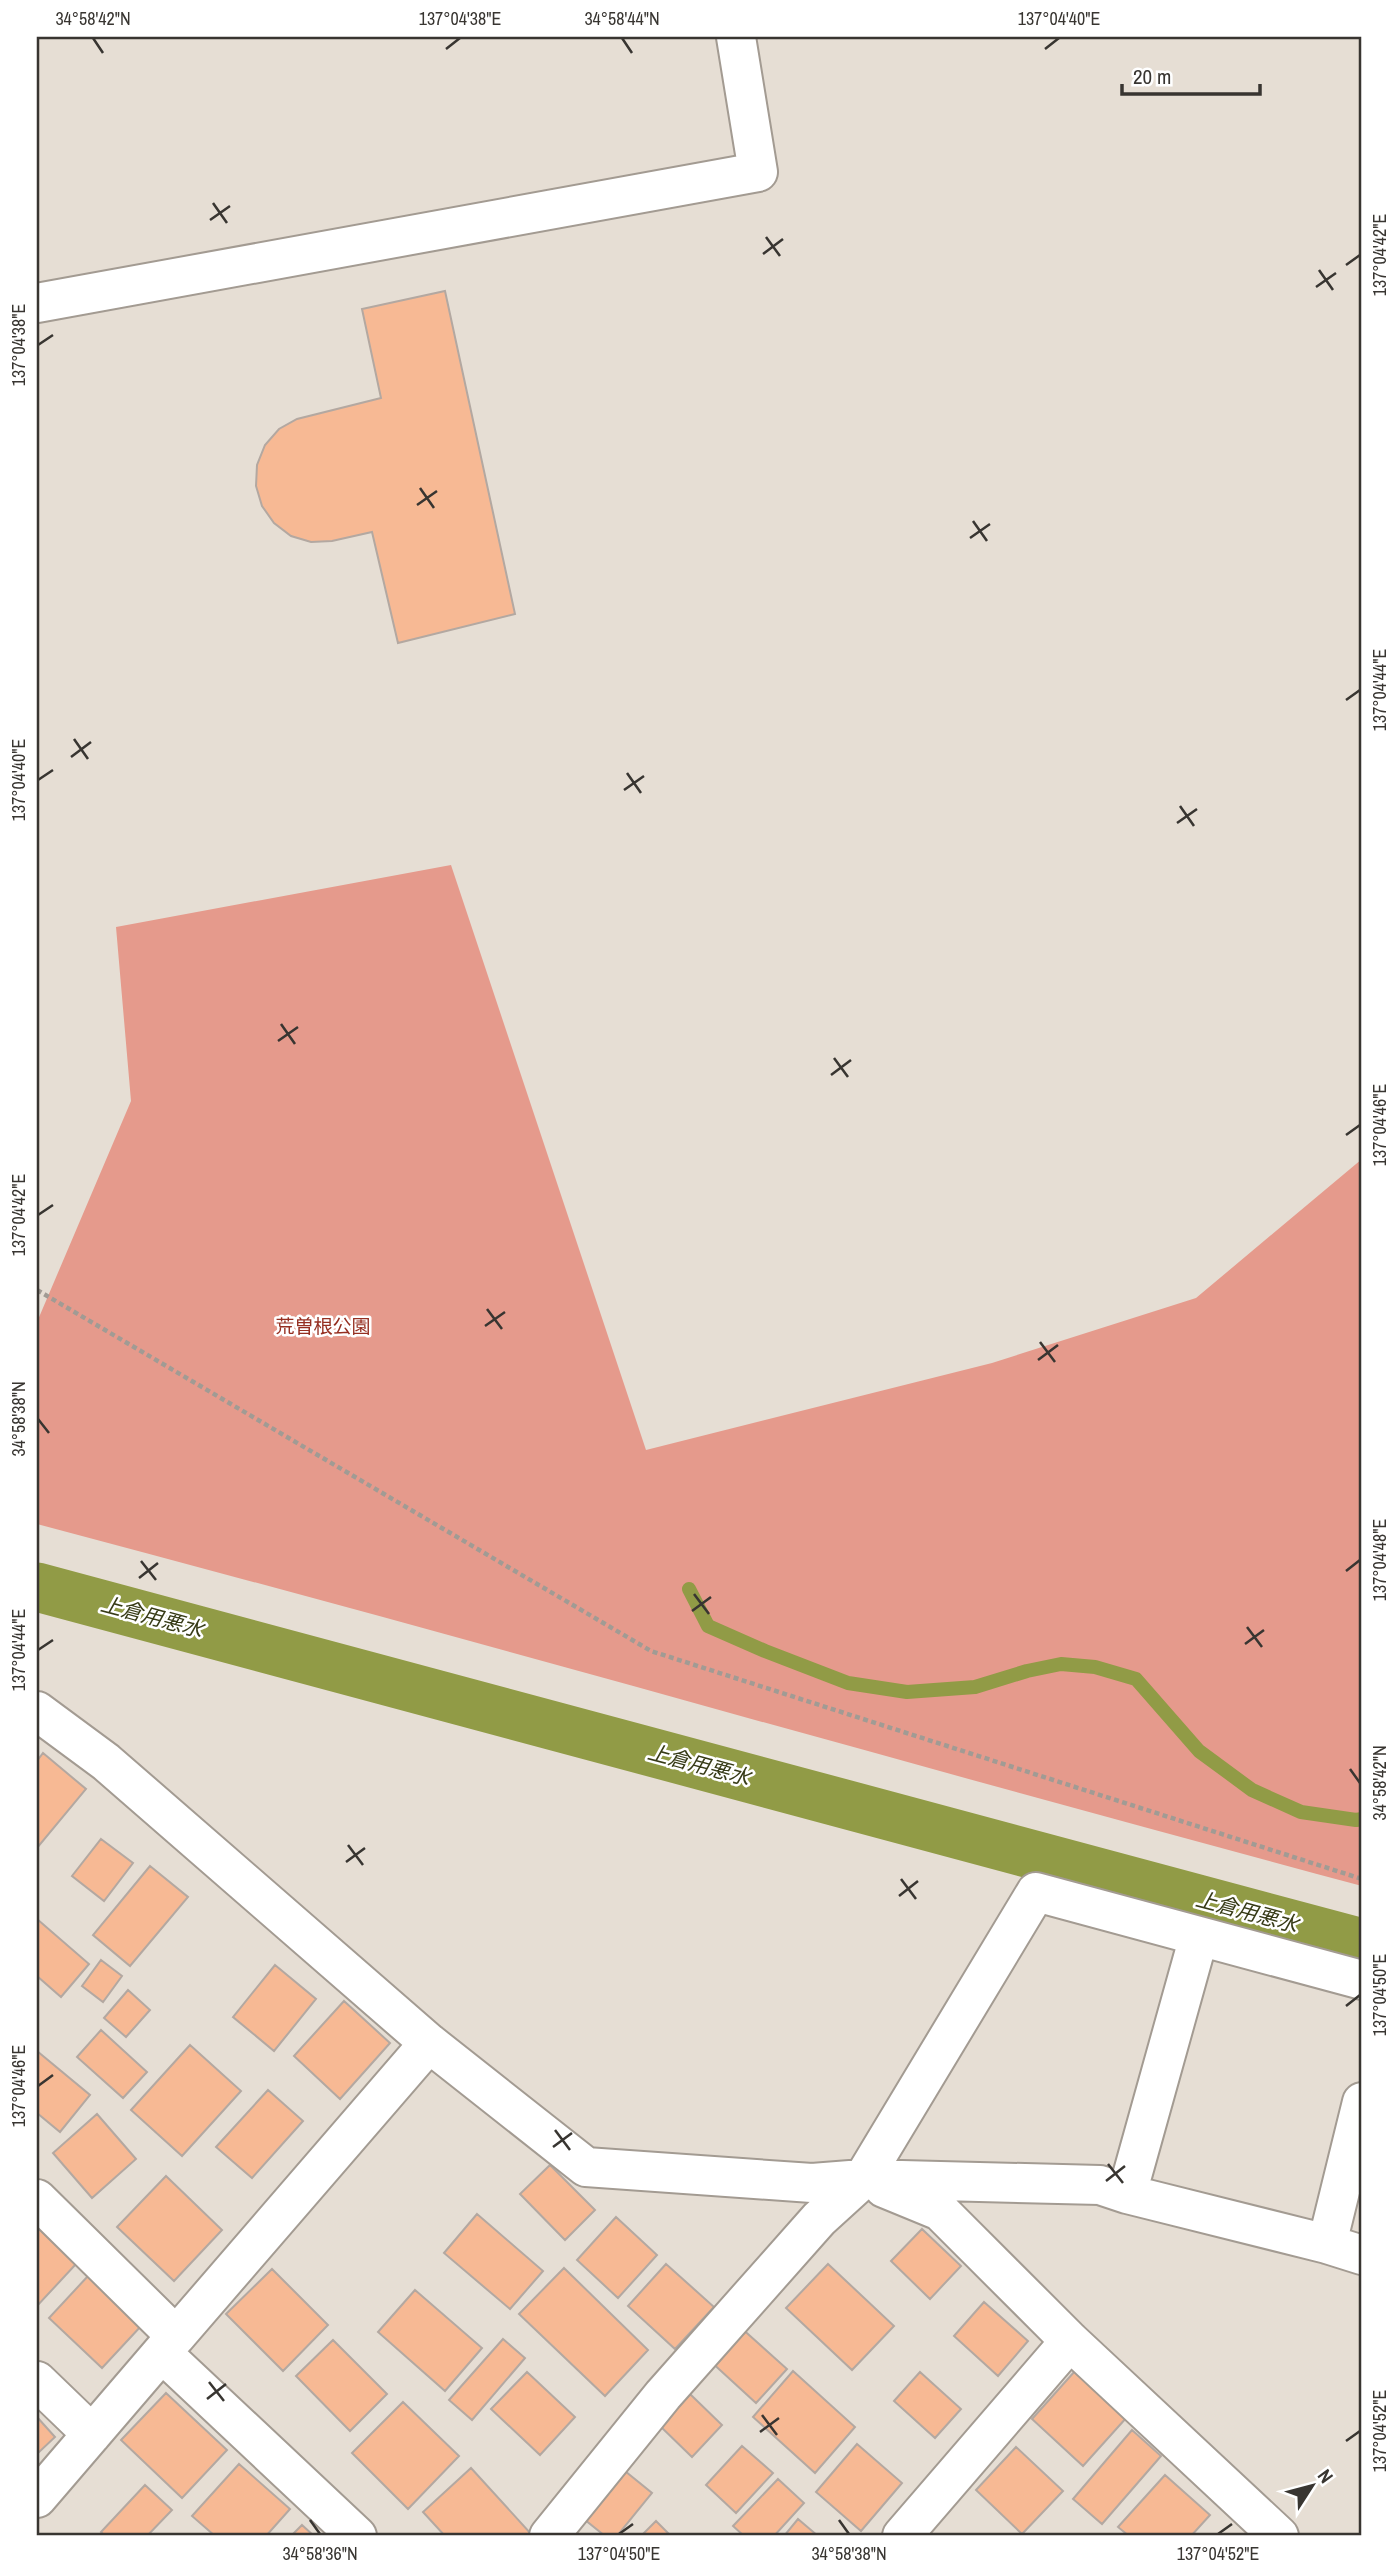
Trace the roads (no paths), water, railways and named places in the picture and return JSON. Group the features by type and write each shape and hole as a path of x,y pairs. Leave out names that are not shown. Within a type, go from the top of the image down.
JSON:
{"street":[{"path":"37,303 758,172 736,37"},
{"path":"37,1711 106,1762 429,2043 586,2167 811,2183 863,2179 1100,2185 1362,2255"},
{"path":"548,2536 663,2395 819,2219 863,2179 1036,1892 1362,1980"},
{"path":"1127,2194 1199,1936"},
{"path":"37,2498 429,2043"},
{"path":"1327,2244 1362,2102"},
{"path":"863,2179 940,2211 1265,2532"},
{"path":"37,2199 169,2345 357,2536"},
{"path":"902,2536 1070,2341"},
{"path":"37,2381 92,2434"}],"waterway":[{"name":"上倉用悪水","path":"37,1587 1362,1943"},
{"path":"689,1589 708,1626 848,1683 907,1692 975,1687 1061,1664 1095,1667 1136,1679 1199,1751 1252,1790 1301,1812 1362,1819"}],"park label":[{"name":"荒曽根公園","path":"323,1326"}]}
